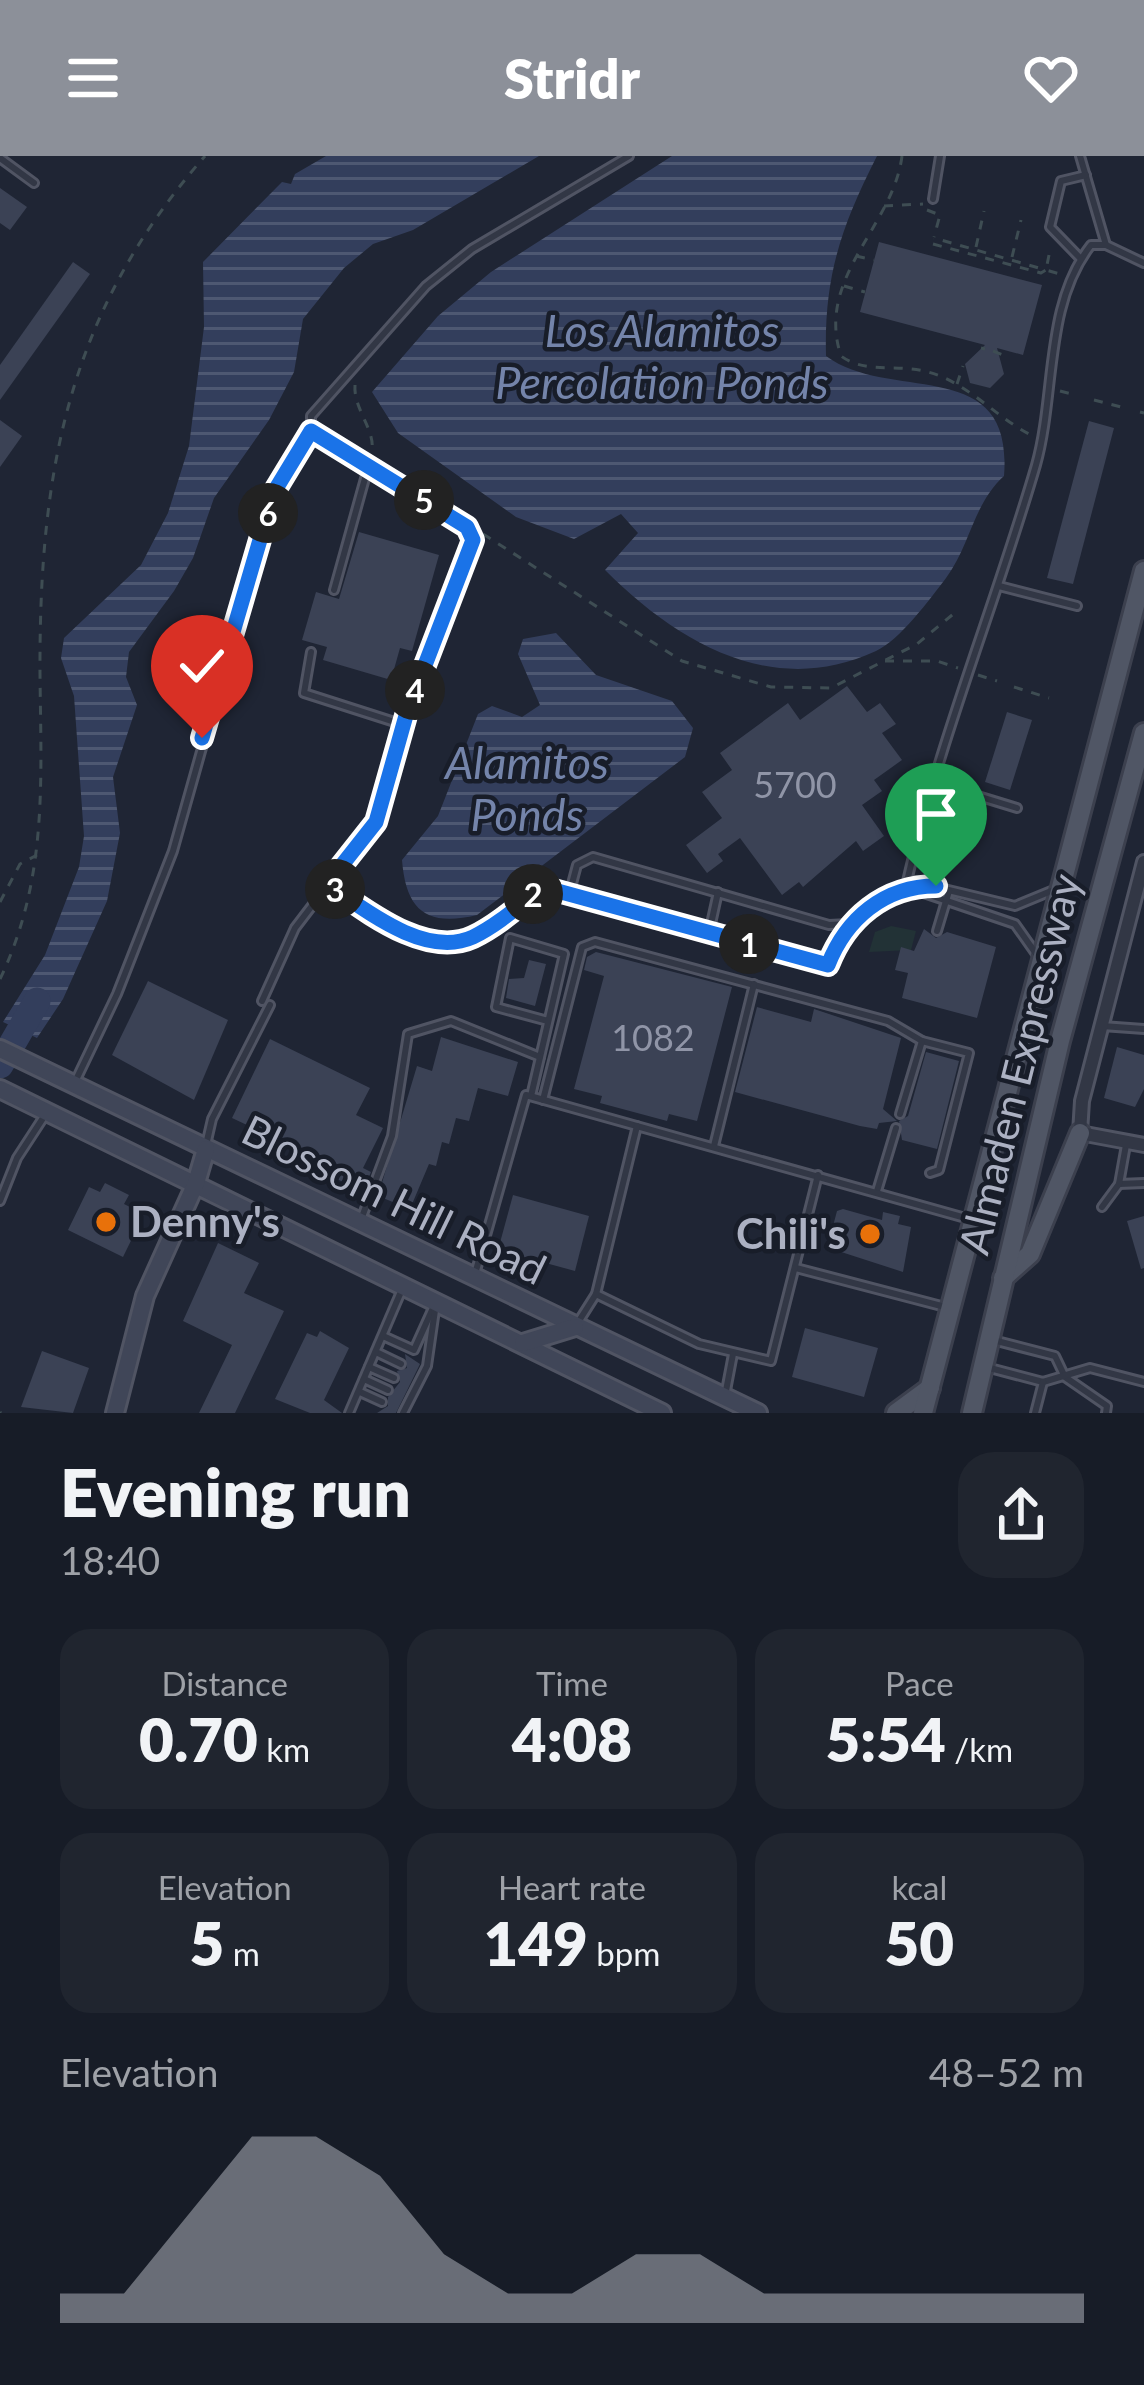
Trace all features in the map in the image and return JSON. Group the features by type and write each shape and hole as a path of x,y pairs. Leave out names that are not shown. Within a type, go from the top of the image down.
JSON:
{"main road":[{"name":"Almaden Expressway","path":"923,1413 1144,571"},
{"name":"Almaden Expressway","path":"972,1413 1060,1041 1144,733"},
{"name":"Blossom Hill Road","path":"0,1049 758,1413"},
{"name":"Blossom Hill Road","path":"0,1089 662,1413"},
{"path":"1003,1278 1030,1254 1080,1133"},
{"path":"115,1413 145,1296 196,1183 206,1149"},
{"path":"523,1342 575,1327"},
{"path":"896,1413 930,1388"}],"street":[{"path":"1144,862 1135,926 1102,1026 1080,1133 1144,1145"}],"lane":[{"path":"73,1085 117,994 173,851 274,492 311,431 311,416 426,286 472,249 628,156"},
{"path":"933,199 940,156"},
{"path":"1083,157 1106,244"},
{"path":"0,158 34,183"},
{"path":"1081,258 1050,227 1061,181 1086,175"},
{"path":"906,886 932,782 1038,458 1063,301 1091,245 1106,244 1144,263"},
{"path":"206,1149 212,1119 295,928 376,822 429,649 470,557 469,532 311,431"},
{"path":"334,590 369,464"},
{"path":"999,586 1078,606"},
{"path":"311,652 304,693 404,725"},
{"path":"932,782 1017,808"},
{"path":"569,895 578,866 593,857 829,925 850,924"},
{"path":"327,884 383,921 438,942 470,938 543,887 828,965 850,924 906,886 1015,906 1060,888"},
{"path":"906,886 945,904 1015,924 1042,962"},
{"path":"937,932 949,891"},
{"path":"709,933 718,892"},
{"path":"829,925 839,938"},
{"path":"531,1096 564,954 510,938 496,1006 548,1022"},
{"path":"543,1100 585,942 888,1021 922,1041 971,1057 942,1164 930,1173"},
{"path":"714,1146 754,984"},
{"path":"359,1223 392,1136 408,1034 451,1021 539,1057"},
{"path":"1102,1026 1144,1029"},
{"path":"900,1114 922,1041"},
{"path":"474,1279 526,1095 973,1220"},
{"path":"0,1201 40,1109"},
{"path":"575,1327 596,1294 637,1125"},
{"path":"877,1191 896,1128"},
{"path":"1102,1207 1119,1184 1126,1144"},
{"path":"596,1294 700,1344 771,1361 818,1175"},
{"path":"1119,1184 1144,1183"},
{"path":"796,1268 950,1308"},
{"path":"349,1413 405,1284"},
{"path":"413,1350 436,1300"},
{"path":"402,1412 428,1358 436,1300"},
{"path":"382,1336 428,1358"},
{"path":"989,1339 1055,1356 1065,1377 1107,1406 1106,1413"},
{"path":"376,1352 400,1364"},
{"path":"724,1399 734,1354"},
{"path":"982,1366 1043,1382 1090,1368 1144,1382"},
{"path":"369,1367 394,1378"},
{"path":"364,1379 388,1390"},
{"path":"1035,1413 1043,1382"},
{"path":"360,1392 382,1402"}],"path":[{"path":"0,979 31,902 38,855 44,783 41,564 56,442 86,346 124,269 149,226 205,156"},
{"path":"902,156 843,286 838,324 841,356 850,363 923,370 957,384 1031,435"},
{"path":"883,206 927,205 927,211 940,215 929,255"},
{"path":"975,249 984,211"},
{"path":"1006,275 1021,220"},
{"path":"933,241 1010,261"},
{"path":"933,241 1062,274"},
{"path":"854,255 874,260"},
{"path":"1046,270 1049,255"},
{"path":"843,286 865,292"},
{"path":"993,351 1006,356"},
{"path":"356,365 354,398 374,444 369,464"},
{"path":"957,384 964,366"},
{"path":"1059,390 1076,395"},
{"path":"1094,400 1121,407"},
{"path":"469,532 488,535 682,661 771,687 831,688 917,644 957,611"},
{"path":"883,661 937,662 958,668"},
{"path":"977,674 997,681"},
{"path":"1014,686 1049,698"},
{"path":"0,902 20,864 38,855"}],"shaded area":[{"path":"891,926 916,931 911,950 869,952 875,932"}],"water":[{"path":"326,156 539,156 413,230 373,244 344,268 303,319 294,372 269,420 214,498 193,558 174,591 129,652 126,677 137,705 113,777 120,833 107,901 63,999 37,1038 3,1022 45,955 79,867 84,836 74,696 61,658 64,638 141,565 168,513 189,446 204,327 203,262 282,182 291,184 295,174"},
{"name":"Los Alamitos Percolation Ponds","path":"672,156 877,156 837,253 828,301 826,356 853,370 969,397 990,412 1002,437 1004,476 985,499 954,565 914,618 876,651 838,664 800,669 764,666 696,640 664,620 605,570 638,533 621,514 574,539 516,517 398,433 372,392 438,316 491,272"},
{"name":"Alamitos Ponds","path":"556,633 596,675 672,701 693,728 685,757 477,915 432,916 408,892 402,860 438,816 478,714 492,706 522,717 540,705 518,654 523,639"}],"building":[{"path":"0,188 27,207 10,230 0,223"},
{"path":"879,242 1042,285 1023,355 997,348 1004,374 990,388 970,383 965,364 985,345 860,312"},
{"path":"73,262 90,274 0,400 0,365"},
{"path":"0,420 22,436 0,467"},
{"path":"1089,421 1114,428 1073,584 1047,578"},
{"path":"359,532 439,555 412,651 400,648 391,680 323,660 327,647 302,640 316,592 339,599"},
{"path":"847,686 867,712 880,703 896,724 882,733 902,760 874,780 882,791 862,805 884,836 863,851 856,841 803,887 799,882 782,895 740,838 718,854 723,861 707,873 686,845 722,818 702,792 732,770 720,753 788,703 800,720"},
{"path":"1007,712 1032,720 1010,790 985,782"},
{"path":"924,929 936,938 947,932 996,947 977,1018 902,998 908,973 895,970 901,947 914,951"},
{"path":"596,952 732,987 697,1121 669,1114 667,1121 600,1103 602,1096 574,1089 604,976 584,970 587,957"},
{"path":"529,960 546,964 535,1006 506,998 509,979 524,978"},
{"path":"148,981 228,1020 194,1100 112,1055"},
{"path":"757,1007 811,1022 814,1009 901,1038 883,1109 897,1121 879,1123 877,1129 860,1126 735,1092"},
{"path":"441,1037 518,1062 508,1096 478,1088 469,1121 456,1118 449,1144 442,1142 436,1166 429,1164 410,1209 378,1196 417,1066 432,1071"},
{"path":"270,1039 370,1088 356,1115 383,1128 363,1168 371,1172 363,1192 335,1178 338,1171 323,1161 232,1118"},
{"path":"1117,1047 1144,1055 1144,1089 1135,1107 1104,1098"},
{"path":"926,1052 959,1061 937,1149 902,1140 899,1121 908,1116"},
{"name":"Denny's","path":"105,1183 129,1195 124,1204 144,1214 123,1257 68,1230 89,1187 100,1192"},
{"path":"513,1195 589,1216 575,1271 498,1250"},
{"name":"Chili's","path":"837,1211 882,1220 883,1212 900,1216 898,1224 911,1227 903,1272 832,1249 829,1241"},
{"path":"1144,1216 1144,1268 1141,1269 1127,1221"},
{"path":"218,1243 259,1263 244,1293 284,1311 235,1413 199,1413 232,1345 183,1321"},
{"path":"805,1328 878,1348 864,1397 792,1377"},
{"path":"320,1331 349,1348 324,1400 342,1413 310,1413 275,1399 307,1333 317,1337"},
{"path":"42,1351 89,1368 73,1413 21,1407"},
{"path":"405,1354 420,1364 396,1413 377,1413 388,1406 388,1397 400,1382 397,1371 407,1368"}],"waterway":[{"path":"0,1065 37,1001"}],"place":[{"name":"Denny's","path":"106,1222"},
{"name":"Chili's","path":"870,1234"}],"route":[{"path":"202,738 274,492 311,431 467,527 473,540 407,712 376,822 327,884 383,921 438,942 470,938 543,887 828,965 850,924 878,903 906,886 936,886"}]}
